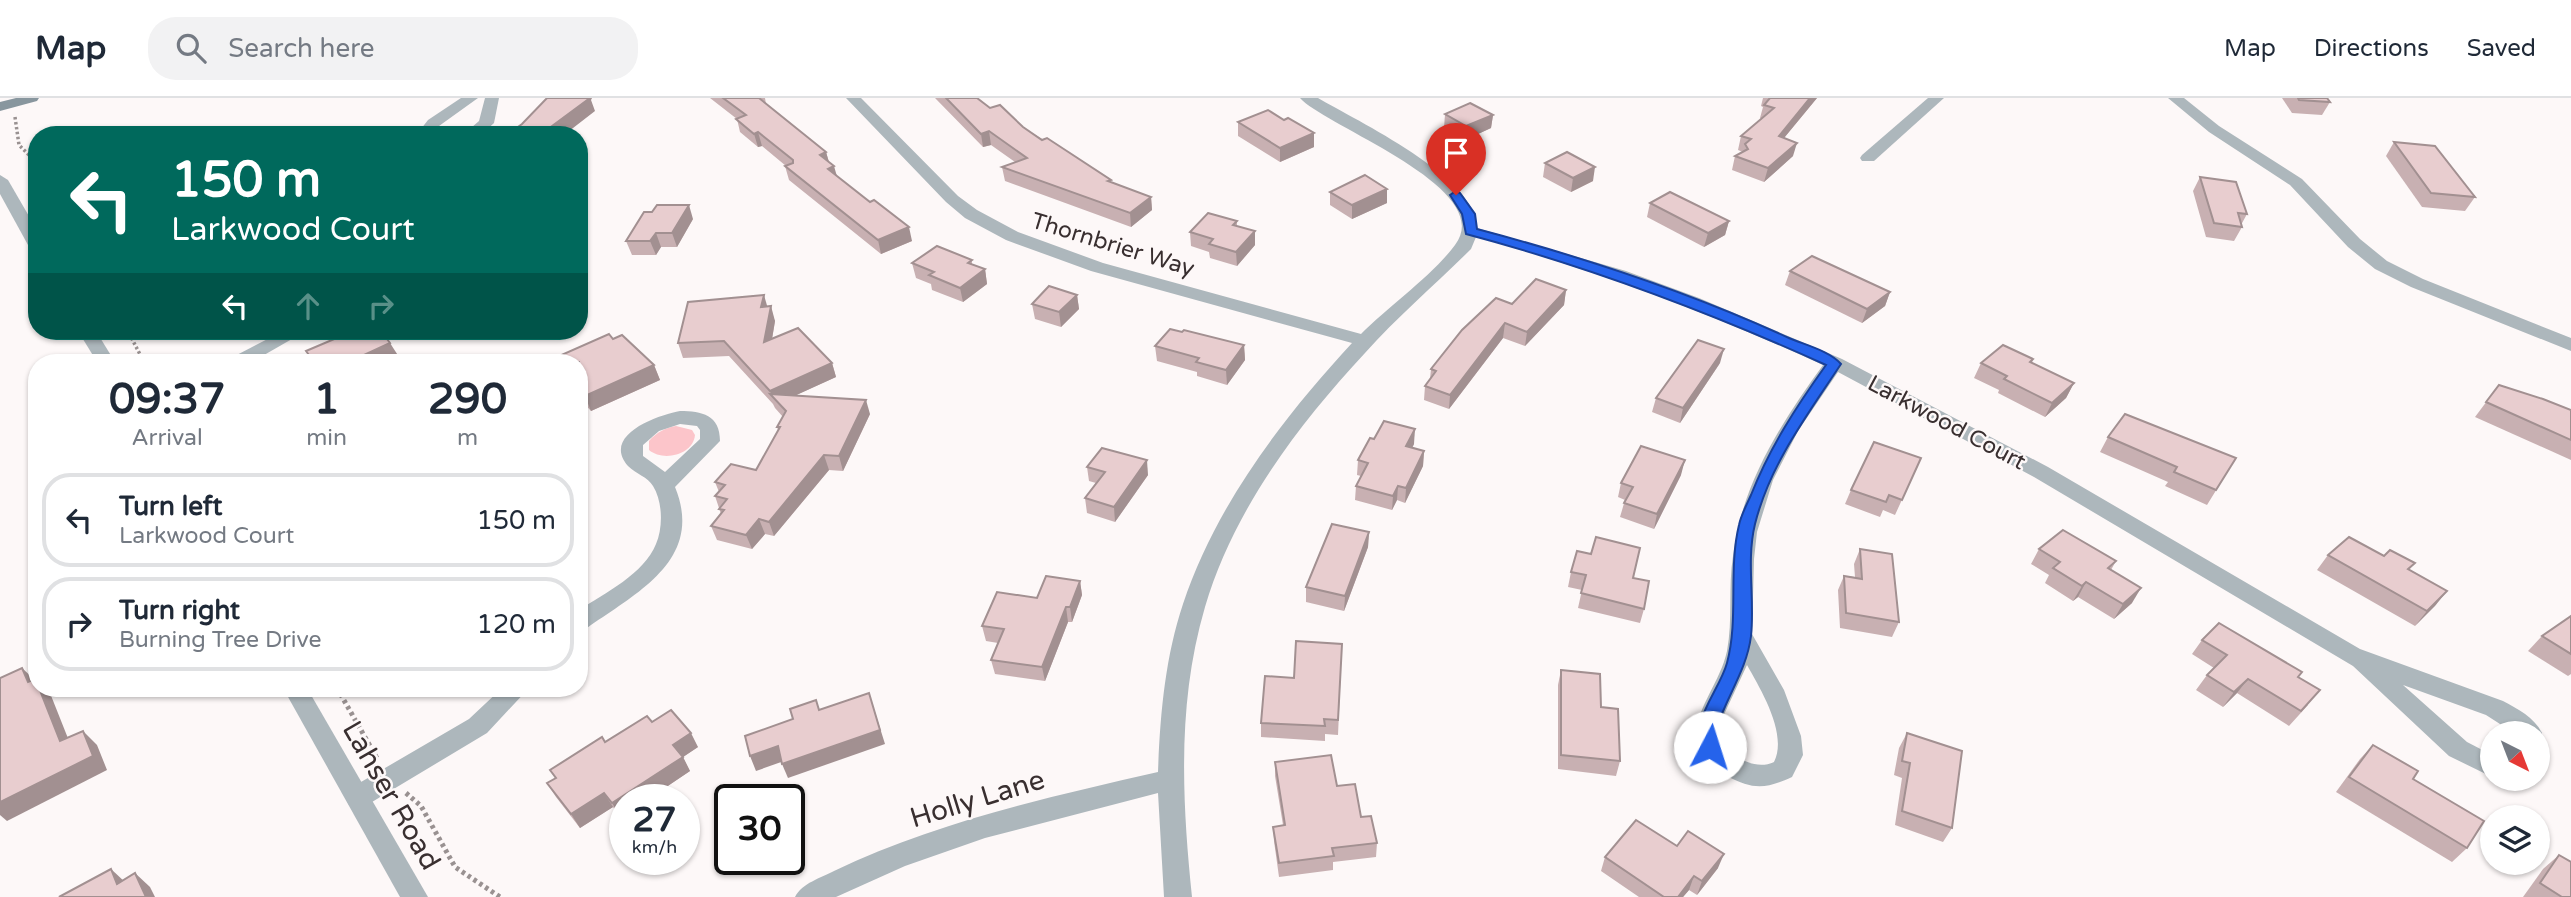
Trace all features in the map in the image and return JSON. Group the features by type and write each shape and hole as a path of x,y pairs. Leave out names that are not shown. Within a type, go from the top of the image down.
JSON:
{"main road":[{"path":"7,109 32,98"}],"street":[{"path":"431,126 471,98"},
{"path":"482,126 486,123 492,98"},
{"name":"Thornbrier Way","path":"853,98 952,199 971,214 1012,236 1087,264 1365,341"},
{"path":"1178,897 1170,780 1174,704 1191,621 1208,567 1227,529 1281,445 1314,401 1365,341 1465,245 1471,231 1469,214 1464,206 1445,184 1428,170 1307,98"},
{"path":"1868,158 1937,98"},
{"path":"2175,98 2214,129 2296,182 2354,243 2381,265 2417,283 2571,345"},
{"path":"0,180 28,229"},
{"name":"Larkwood Court","path":"1471,231 1543,251 1665,293 1759,329 1834,364 2039,471 2356,657 2488,707 2515,721"},
{"path":"253,354 280,340"},
{"path":"1742,637 1774,694 1791,744 1791,756 1786,767 1778,774 1763,778 1749,774 1722,759 1710,747 1706,730 1735,667 1742,637 1742,559 1747,524 1771,463 1795,420 1834,364"},
{"path":"588,616 631,586 651,569 664,552 672,534 673,516 664,485"},
{"name":"Larkwood Court","path":"2356,657 2458,748 2480,760"},
{"name":"Lahser Road","path":"300,697 414,897"},
{"path":"358,797 478,726 508,697"},
{"name":"Holly Lane","path":"809,897 872,866 974,829 1025,814 1170,780"}],"path":[{"path":"7,109 20,146 28,153"},
{"path":"342,697 379,763"},
{"path":"405,791 421,806 455,867 500,897"}],"shaded area":[{"path":"676,426 692,430 695,435 689,447 669,456 655,454 649,450 649,441 655,435"}],"building":[{"path":"547,98 590,98 552,126 519,126"},
{"path":"723,98 759,98 826,152 820,155 834,166 828,169 870,202 874,200 909,227 878,240 785,166 793,163 793,160 758,132 754,134 736,119 746,115"},
{"path":"946,98 977,98 990,108 1000,105 1023,127 1042,140 1047,138 1111,180 1108,181 1151,197 1130,213 1002,167 1027,158 989,131 981,134"},
{"path":"1770,98 1810,98 1779,136 1797,143 1768,168 1735,156 1748,149 1745,144 1751,139 1741,136 1774,108 1764,105"},
{"path":"2298,98 2327,98 2330,102 2299,100"},
{"path":"1470,103 1493,115 1466,126 1445,114"},
{"path":"1268,110 1314,133 1280,148 1238,122"},
{"path":"2394,142 2435,146 2475,197 2431,193"},
{"path":"1567,152 1595,167 1573,178 1545,163"},
{"path":"1365,175 1387,189 1352,205 1330,192"},
{"path":"2200,177 2236,182 2247,214 2238,213 2242,227 2214,223"},
{"path":"1670,192 1729,221 1708,233 1650,203"},
{"path":"657,205 689,205 672,233 656,233 650,241 626,241 644,212 652,212"},
{"path":"1208,213 1237,221 1233,225 1255,231 1236,252 1209,244 1213,239 1190,232"},
{"path":"937,246 972,260 968,263 985,269 960,288 929,275 934,272 912,263"},
{"path":"1812,256 1890,292 1867,309 1790,271"},
{"path":"1536,279 1566,290 1527,332 1505,323 1450,395 1425,386 1436,371 1431,369 1462,330 1496,298 1512,304"},
{"path":"1049,286 1077,295 1059,312 1032,304"},
{"path":"764,295 761,307 771,306 764,342 798,328 832,363 770,391 724,341 678,343 688,302"},
{"path":"1170,329 1244,345 1226,370 1196,362 1199,358 1155,346"},
{"path":"609,334 613,339 622,335 654,365 588,395 588,354 564,354"},
{"path":"332,340 388,340 390,343 366,354 308,354 306,351"},
{"path":"1698,340 1724,349 1683,408 1656,398"},
{"path":"2003,345 2033,359 2030,362 2074,383 2052,403 2004,379 2007,376 1981,363"},
{"path":"2499,385 2571,410 2571,440 2486,402"},
{"path":"770,394 866,400 839,456 824,455 769,522 759,519 746,535 711,526 724,510 719,509 727,499 715,496 725,485 715,482 731,464 756,470 780,427 777,427 786,411"},
{"path":"2125,414 2236,458 2216,490 2174,472 2177,467 2108,437"},
{"path":"1384,421 1415,429 1406,446 1424,451 1406,488 1398,486 1393,496 1356,486 1368,463 1358,460 1370,438 1374,439"},
{"path":"1874,442 1921,458 1902,500 1889,495 1886,502 1851,490"},
{"path":"1641,446 1685,460 1657,514 1624,503 1633,487 1621,483"},
{"path":"1102,448 1147,460 1114,507 1085,498 1105,472 1087,467"},
{"path":"1332,524 1369,532 1345,596 1306,587"},
{"path":"2063,530 2116,561 2108,568 2141,588 2123,604 2086,582 2082,586 2053,568 2060,562 2039,549"},
{"path":"1596,537 1640,548 1633,578 1649,581 1644,609 1581,593 1586,575 1571,572 1577,551 1591,554"},
{"path":"2349,537 2384,556 2390,550 2415,563 2408,569 2447,591 2427,611 2328,555"},
{"path":"1860,549 1892,554 1899,622 1846,613 1844,576 1862,579"},
{"path":"1046,576 1080,581 1070,607 1066,607 1042,667 991,660 1004,629 982,626 997,592 1037,598"},
{"path":"2571,616 2571,654 2542,636"},
{"path":"2219,623 2302,672 2298,677 2320,690 2301,711 2248,679 2234,692 2207,675 2227,655 2202,640"},
{"path":"1296,641 1342,644 1338,720 1324,719 1325,726 1261,723 1265,676 1294,678"},
{"path":"22,668 28,682 28,697 43,697 60,741 83,731 93,756 0,802 0,678"},
{"path":"1561,670 1600,674 1601,707 1618,709 1620,761 1561,755"},
{"path":"869,693 880,730 782,764 778,746 750,756 745,736 793,719 790,709 816,700 819,710"},
{"path":"671,710 691,733 673,745 683,757 641,784 609,784 609,799 604,793 571,814 547,783 556,778 550,770 602,737 605,742 647,716 652,722"},
{"path":"1907,733 1962,751 1952,828 1902,811 1910,763 1902,761"},
{"path":"2373,745 2418,771 2413,779 2480,819 2480,827 2467,848 2349,777"},
{"path":"1331,755 1337,786 1355,784 1361,817 1371,816 1377,843 1332,848 1334,856 1279,863 1273,827 1285,825 1275,762"},
{"path":"1636,820 1677,846 1688,831 1724,854 1702,881 1694,876 1678,897 1664,897 1605,857"},
{"path":"2559,855 2571,862 2571,897 2562,897 2540,883 2545,875 2550,875 2550,868"},
{"path":"111,869 117,884 135,873 146,897 59,897"}],"route":[{"path":"1456,195 1469,214 1471,231 1543,251 1665,293 1759,329 1834,364 1807,401 1771,463 1747,524 1742,559 1742,637 1735,667 1706,730 1710,747"}]}
